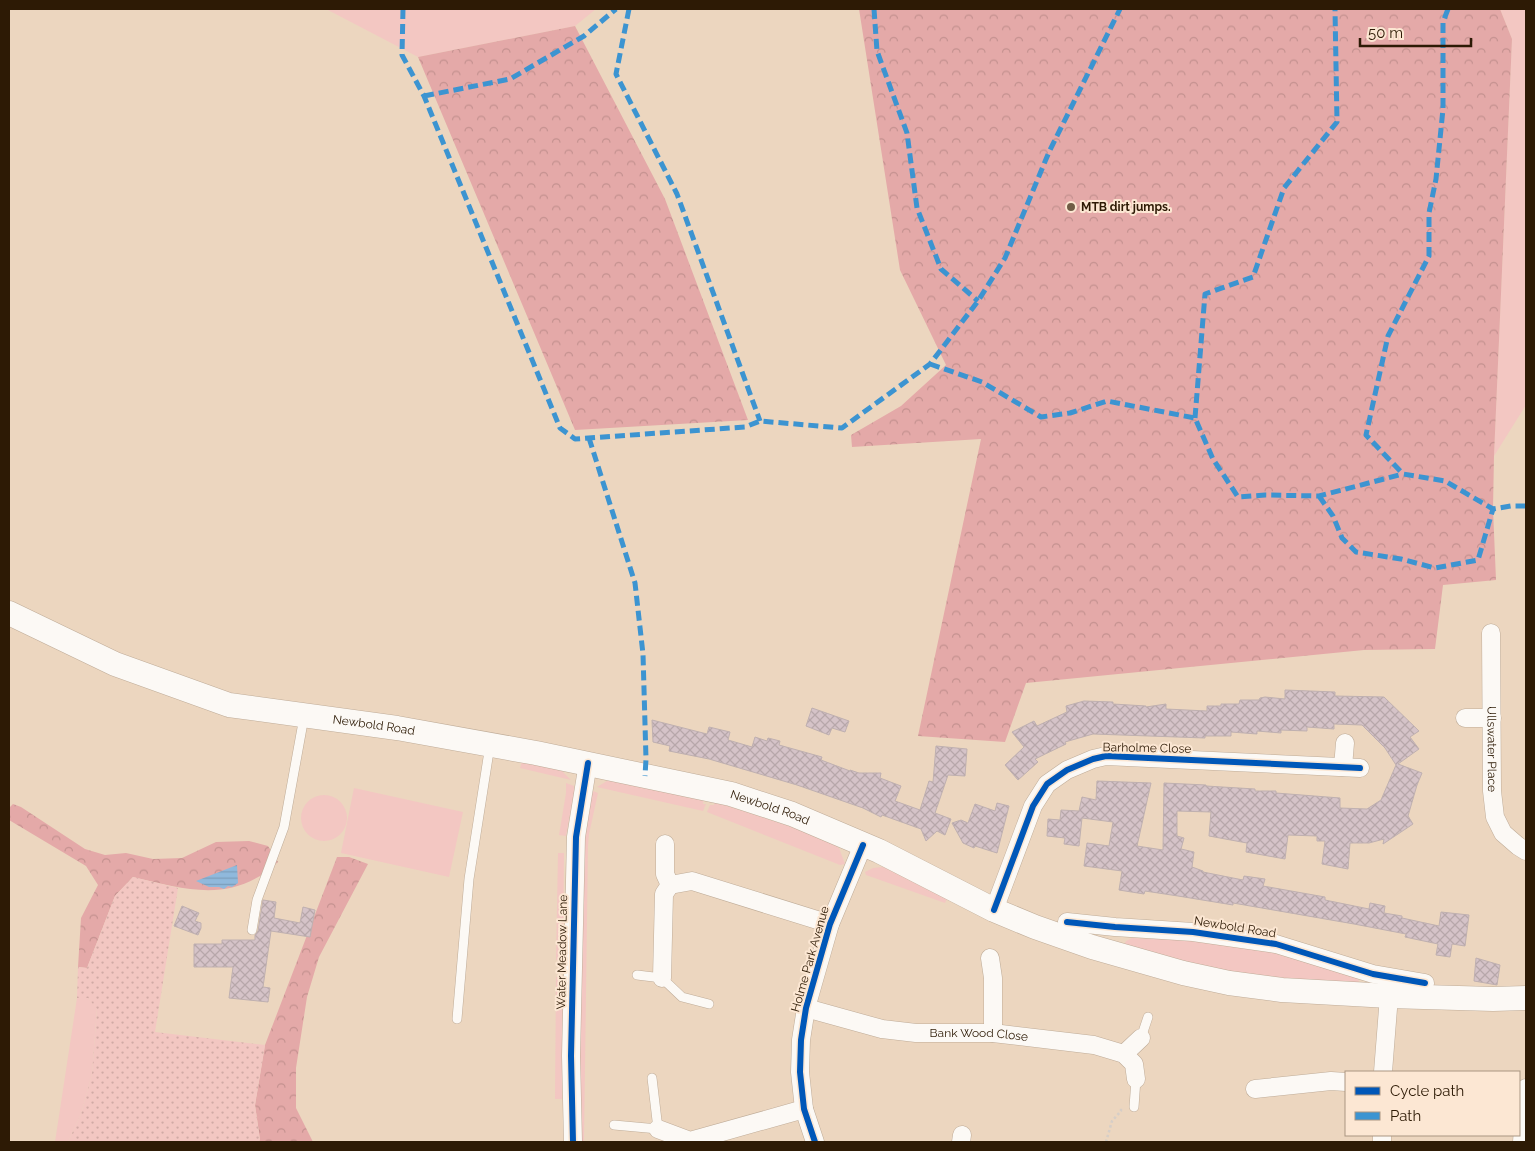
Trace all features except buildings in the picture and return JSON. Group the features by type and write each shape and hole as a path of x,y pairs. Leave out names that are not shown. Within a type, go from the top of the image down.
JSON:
{"main road":[{"name":"Newbold Road","path":"9,613 115,664 229,705 397,728 490,744 731,794 792,814 863,845 994,910 1035,927 1113,941 1183,973 1229,983 1282,990 1375,987 1493,999 1526,998"}],"street":[{"name":"Ullswater Place","path":"1491,633 1492,791 1495,817 1503,833 1526,851"},
{"path":"1465,718 1492,718"},
{"name":"Barholme Close","path":"994,910 1033,806 1047,784 1067,770 1093,759 1106,756 1352,767 1345,743"},
{"name":"Water Meadow Lane","path":"573,1142 571,1056 576,837 588,763"},
{"path":"665,844 665,874 670,885"},
{"name":"Holme Park Avenue","path":"815,1142 804,1109 800,1072 801,1040 806,1008 830,924 863,845"},
{"path":"662,978 664,894 670,885 692,881 830,924"},
{"name":"Newbold Road","path":"1067,922 1113,941 1193,932 1276,944 1375,987 1425,983"},
{"path":"990,958 993,978 994,1033"},
{"path":"1375,987 1383,1071"},
{"name":"Bank Wood Close","path":"806,1008 882,1029 908,1032 994,1033 1094,1045 1124,1054"},
{"path":"1136,1079 1134,1064 1124,1054 1141,1038"},
{"path":"1255,1089 1331,1081 1345,1082"},
{"path":"1522,1142 1526,1088"},
{"path":"658,1129 690,1142 804,1109"}],"lane":[{"path":"252,930 257,900 284,827 304,716"},
{"path":"456,1018 469,879 490,744"},
{"path":"636,975 662,978 682,997 709,1004"},
{"path":"1141,1038 1148,1017"},
{"path":"614,1125 658,1129 652,1078"},
{"path":"1134,1107 1136,1079"}],"path":[{"path":"1106,1142 1112,1121 1121,1111 1122,1103"}],"shaded area":[{"path":"326,9 596,9 575,26 418,57"},
{"path":"1500,9 1526,9 1526,405 1494,456 1512,39"},
{"path":"522,761 560,769 571,780 520,768"},
{"path":"612,780 704,799 703,804 706,804 703,811 597,787"},
{"path":"566,783 574,786 574,794 566,836 559,835"},
{"path":"354,788 463,812 449,877 341,853"},
{"path":"593,791 598,793 588,846 584,1142 577,1142 581,855"},
{"path":"324,795 337,799 343,805 347,818 343,831 337,837 324,841 311,837 305,831 301,818 305,805 311,799"},
{"path":"715,802 830,841 839,848 845,864 840,865 707,812 710,805 714,805"},
{"path":"558,853 564,853 563,960 556,960"},
{"path":"883,867 947,899 945,903 866,875 865,872 873,868"},
{"path":"133,877 178,888 155,1032 265,1045 255,1105 260,1140 258,1142 68,1142 81,1114 92,1074 97,1009 88,998 77,998 78,967 87,968 115,896"},
{"path":"1132,938 1240,945 1306,961 1356,976 1360,983 1359,986 1221,972 1124,945 1126,941"},
{"path":"556,977 563,977 562,1099 555,1099"},
{"path":"77,998 88,998 97,1008 92,1074 81,1114 68,1142 55,1142"}],"green space":[{"path":"859,9 1500,9 1512,39 1494,456 1493,509 1496,580 1443,585 1435,649 1364,650 1026,683 1005,742 918,736 981,439 852,447 851,435 901,406 946,365 900,270"},
{"path":"575,26 665,199 748,420 575,430 418,57"},
{"path":"13,804 21,807 85,849 105,855 126,853 153,859 182,858 216,842 249,841 268,846 278,862 261,875 244,884 227,889 191,889 133,877 115,896 87,968 78,967 81,918 98,885 86,866 9,820 9,808"},
{"path":"337,857 349,857 368,864 319,957 307,997 296,1068 296,1108 313,1142 258,1142 260,1140 255,1105 265,1045"}],"water":[{"path":"237,865 238,883 232,887 228,886 224,889 209,887 196,881"}],"marked path":[{"path":"403,9 402,55 424,96 560,428 575,439 745,427 760,421 842,428 930,364 978,301 1005,258 1049,152 1120,9"},
{"path":"424,96 510,79 584,36 616,9"},
{"path":"629,9 616,74 677,194 760,421"},
{"path":"874,9 877,51 907,133 917,208 941,269 978,301"},
{"path":"1195,418 1205,294 1253,277 1284,188 1337,122 1335,9"},
{"path":"1448,9 1443,22 1443,109 1436,179 1429,213 1429,256 1388,336 1366,435 1403,474 1445,481 1493,509 1526,506"},
{"path":"930,364 982,382 1041,417 1070,413 1107,401 1195,418 1213,459 1238,497 1265,495 1319,496 1403,474"},
{"path":"589,438 635,583 643,654 645,776"},
{"path":"1319,496 1333,516 1342,538 1356,552 1401,559 1435,568 1478,560 1493,509"}],"cycle path":[{"path":"994,910 1033,806 1047,784 1067,770 1093,759 1106,756 1360,768"},
{"path":"573,1142 571,1056 576,837 588,763"},
{"path":"815,1142 804,1109 800,1072 801,1040 806,1008 830,924 863,845"},
{"path":"1067,922 1193,932 1276,944 1373,974 1425,983"}],"place":[{"name":"MTB dirt jumps.","path":"1071,207"}]}
